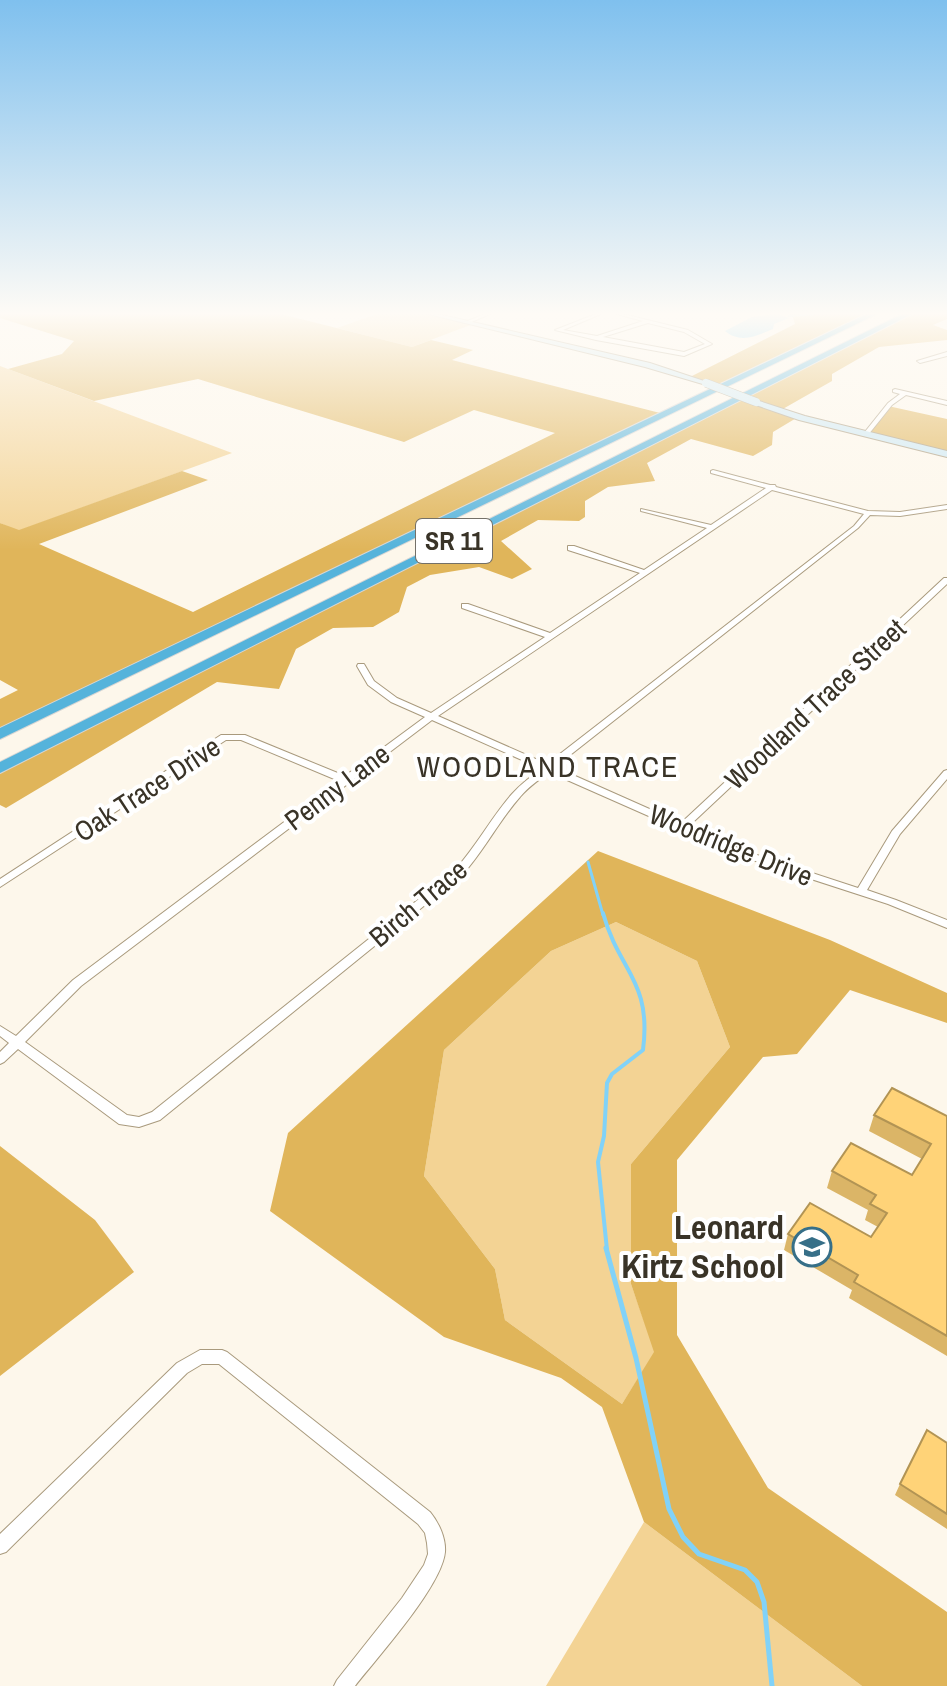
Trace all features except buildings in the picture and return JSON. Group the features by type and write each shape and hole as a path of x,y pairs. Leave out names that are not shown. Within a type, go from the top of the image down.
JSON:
{"highway":[{"name":"SR 11","path":"0,734 709,393"},
{"name":"SR 11","path":"0,768 751,393"}],"street":[{"path":"731,393 866,434 947,454"},
{"path":"866,434 888,406 905,393 947,403"},
{"path":"713,472 868,513 900,514 947,507"},
{"name":"Penny Lane","path":"0,1059 77,983 431,716 773,486"},
{"path":"643,510 713,527"},
{"name":"Birch Trace","path":"16,1042 124,1120 147,1120 458,873 480,849 511,799 547,767 856,527 868,513"},
{"path":"571,548 644,572"},
{"name":"Woodland Trace Street","path":"683,827 947,580"},
{"path":"465,606 550,636"},
{"name":"Woodridge Drive","path":"361,666 369,681 381,692 683,827 768,864 861,892 947,924"},
{"name":"Oak Trace Drive","path":"0,884 224,737 242,737 346,780"},
{"path":"861,892 896,833 947,773"},
{"path":"0,1030 16,1042"},
{"path":"0,1546 182,1368 200,1357 222,1357 424,1518 433,1533 436,1548 429,1573 343,1686"}],"shaded area":[{"path":"0,393 71,393 232,453 18,531 0,523"},
{"path":"72,393 133,393 94,401"},
{"path":"243,393 580,393 664,414 0,734 0,699 18,690 0,680 0,523 19,530 182,471 208,480 39,544 193,612 555,433 474,410 404,442"},
{"path":"750,393 811,393 781,410 798,417 773,432 772,445 753,456 691,439 647,463 655,481 608,487 585,501 585,517 579,521 538,520 501,541 532,569 512,579 479,567 430,575 407,587 399,612 373,627 333,628 296,649 279,689 217,682 6,808 0,805 0,768"},
{"path":"888,406 947,419 947,454 866,434"},
{"path":"598,851 830,940 947,993 947,1023 850,990 797,1054 763,1057 677,1160 677,1335 768,1488 947,1612 947,1686 862,1686 644,1522 602,1407 561,1378 444,1337 270,1211 288,1133","holes":["616,922 697,961 730,1047 631,1164 631,1284 654,1352 622,1404 505,1320 495,1269 424,1176 444,1050 551,951"]},
{"path":"616,922 697,961 730,1047 631,1164 631,1284 655,1352 622,1404 505,1320 495,1269 424,1176 444,1050 551,951"},
{"path":"0,1146 95,1220 134,1272 0,1376"},
{"path":"644,1522 862,1686 546,1686"}],"waterway":[{"path":"588,862 603,915"},
{"path":"603,913 639,991 645,1026 643,1050 612,1074 607,1083 604,1136 598,1162 607,1250"},
{"path":"606,1248 636,1358 669,1509 683,1537 699,1554 745,1570 757,1582 764,1602 772,1686"}],"place":[{"name":"Leonard Kirtz School","path":"812,1247"}],"district":[{"name":"WOODLAND TRACE","path":"548,767"}]}
